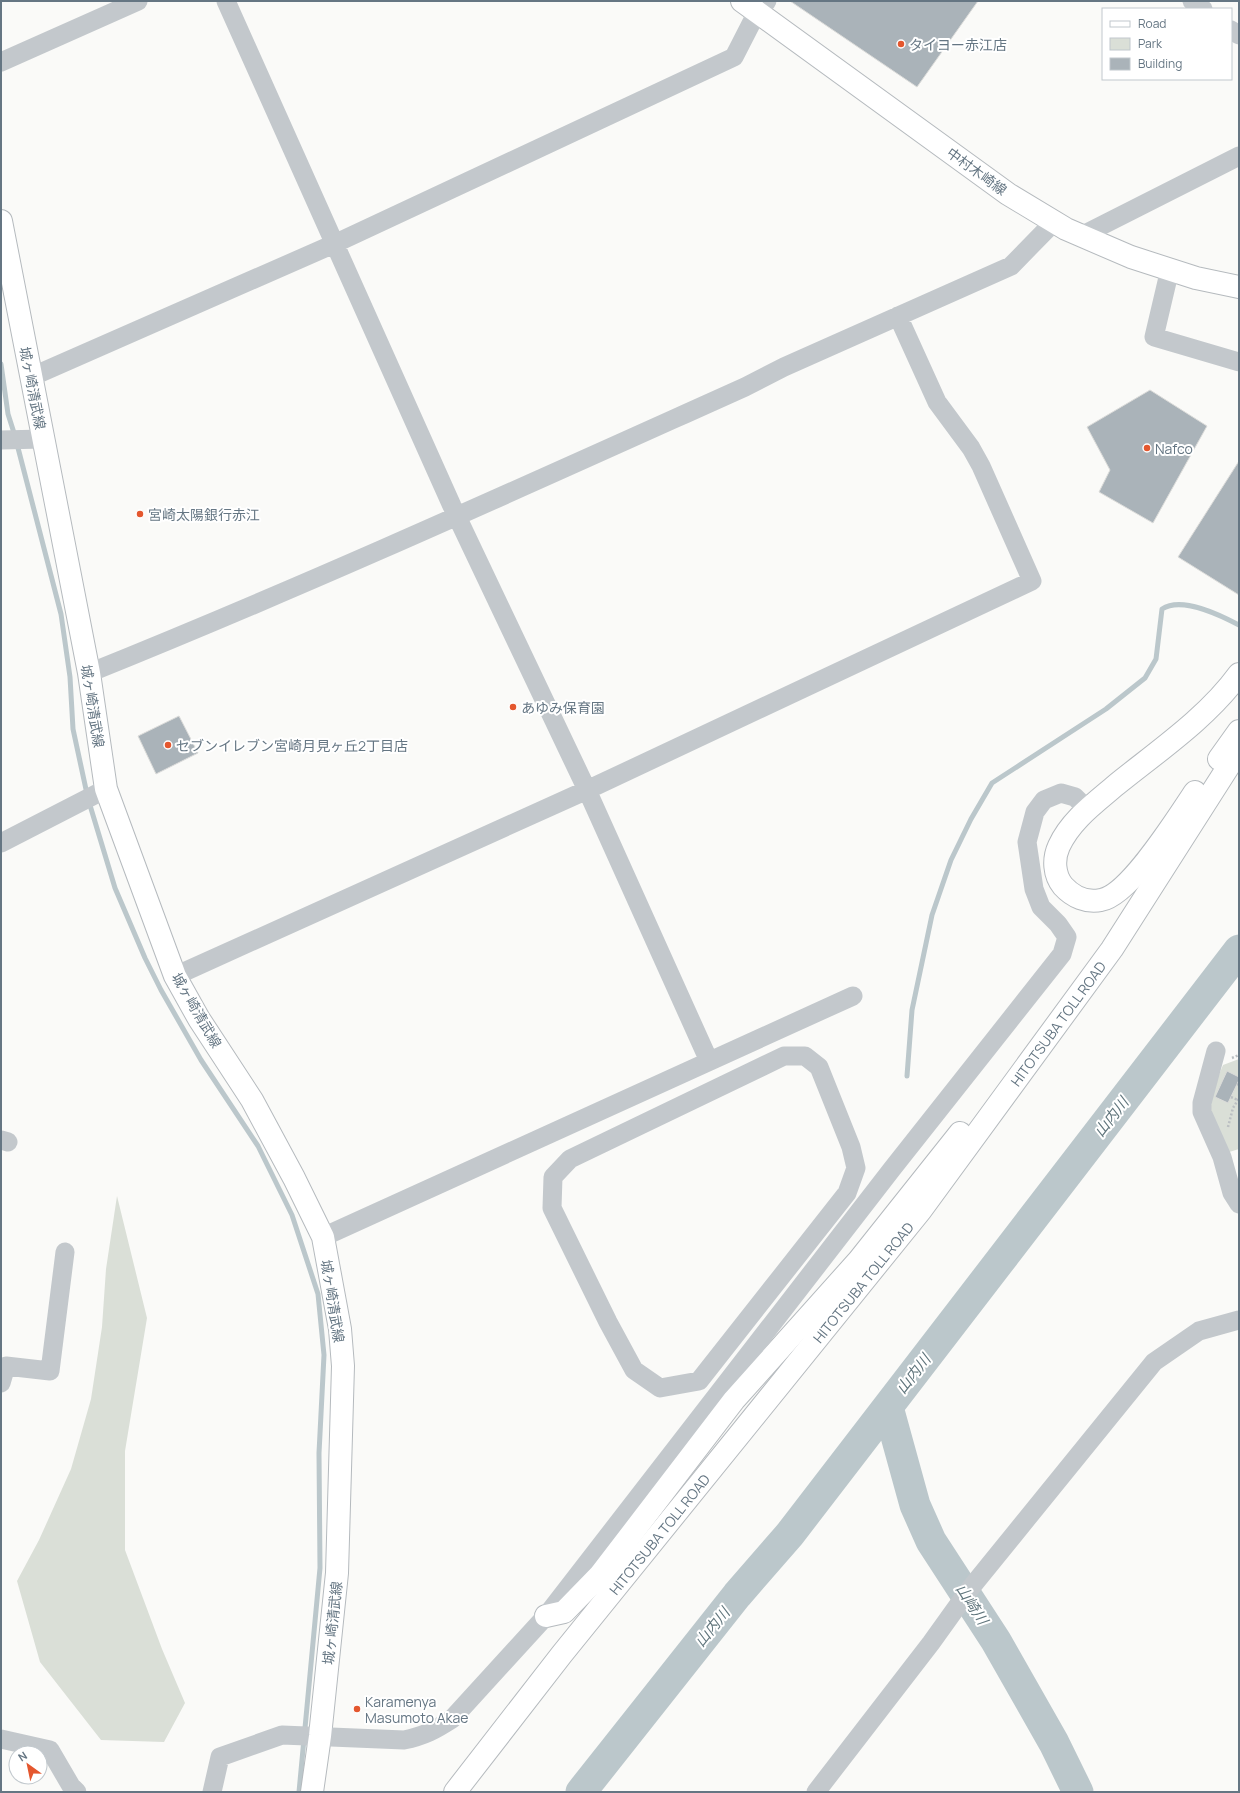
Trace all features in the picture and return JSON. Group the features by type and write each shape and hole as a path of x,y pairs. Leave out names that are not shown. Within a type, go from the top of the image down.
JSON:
{"main road":[{"name":"中村木崎線","path":"755,5 1008,194 1054,222 1081,236 1131,257 1196,278 1239,287"},
{"name":"城ヶ崎清武線","path":"1,221 31,377 35,439 89,673 102,791 175,976 200,1019 252,1100 323,1236 340,1329 343,1366 337,1573 320,1736 312,1792"},
{"path":"1239,674 1226,692 1200,717 1086,809 1069,829 1059,847 1054,863 1057,876 1062,885 1072,895 1085,900 1102,900 1116,893 1142,867 1239,731"},
{"name":"HITOTSUBA TOLL ROAD","path":"454,1792 562,1654 921,1210 1112,949 1239,750"},
{"path":"546,1616 564,1612 600,1575 734,1400 859,1260 982,1106 1036,1053"}],"street":[{"path":"1,62 138,1"},
{"path":"226,1 457,517 587,790 709,1061"},
{"path":"1192,1 1202,8"},
{"path":"31,377 334,244 734,57 755,5"},
{"path":"1081,236 1239,156"},
{"path":"89,673 194,631 457,517 898,316 1012,266 1054,222"},
{"path":"1170,269 1154,337 1239,362"},
{"path":"175,976 587,790 1032,581 981,466 971,448 936,402 898,316"},
{"path":"2,440 35,439"},
{"path":"1,843 102,791"},
{"path":"212,1792 220,1757 282,1735 404,1740 422,1736 439,1728 452,1719 546,1616 892,1169 1062,954 1067,937 1058,924 1041,907 1034,889 1027,842 1035,812 1044,800 1061,793 1075,797 1086,809"},
{"path":"323,1236 537,1141 688,1070 853,996"},
{"path":"1216,1051 1202,1103 1202,1112 1222,1156 1232,1193 1239,1204"},
{"path":"784,1056 805,1056 819,1067 851,1148 856,1168 847,1193 699,1381 660,1388 634,1370 608,1322 552,1208 553,1177 570,1159 699,1096 784,1056"},
{"path":"688,1070 699,1096"},
{"path":"1,1383 6,1366 50,1371 65,1252"},
{"path":"816,1792 931,1643 969,1590 1154,1362 1199,1331 1239,1320"},
{"path":"1,1739 50,1750 71,1786 77,1792"}],"path":[{"path":"1213,1136 1226,1131 1230,1125 1232,1108 1238,1099 1231,1097"}],"green space":[{"path":"1239,1059 1239,1149 1226,1153 1207,1108 1209,1099 1223,1065"},
{"path":"117,1196 147,1318 125,1451 125,1550 162,1649 185,1703 164,1742 101,1740 40,1662 17,1581 39,1540 71,1469 91,1399 102,1327 106,1269"}],"building":[{"name":"タイヨー赤江店","path":"790,1 978,1 917,87"},
{"name":"Nafco","path":"1150,390 1207,426 1153,523 1099,492 1110,470 1087,427"},
{"name":"Nafco","path":"1239,461 1239,595 1178,557"},
{"name":"セブンイレブン宮崎月見ヶ丘2丁目店","path":"179,716 198,753 156,774 138,736"},
{"path":"1227,1071 1239,1077 1228,1103 1215,1097"}],"waterway":[{"path":"1,364 8,414 15,436"},
{"path":"17,444 61,614 70,677 73,729 87,794"},
{"path":"907,1076 912,1010 932,915 951,860 971,819 992,783 1106,709 1145,678 1156,659 1162,609 1180,605 1201,608 1222,616 1239,625"},
{"path":"89,802 115,888 145,958 161,990 201,1060 258,1146 292,1215 318,1294 324,1355 319,1453 320,1568 299,1792"},
{"name":"山内川","path":"581,1792 737,1595 790,1534 1239,950"},
{"name":"山崎川","path":"888,1407 915,1505 931,1541 996,1641 1054,1743 1078,1792"}],"place":[{"name":"タイヨー赤江店","path":"901,44"},
{"name":"Nafco","path":"1147,448"},
{"name":"宮崎太陽銀行赤江","path":"140,514"},
{"name":"あゆみ保育園","path":"513,707"},
{"name":"セブンイレブン宮崎月見ヶ丘2丁目店","path":"168,745"},
{"name":"Karamenya Masumoto Akae","path":"357,1709"}]}
